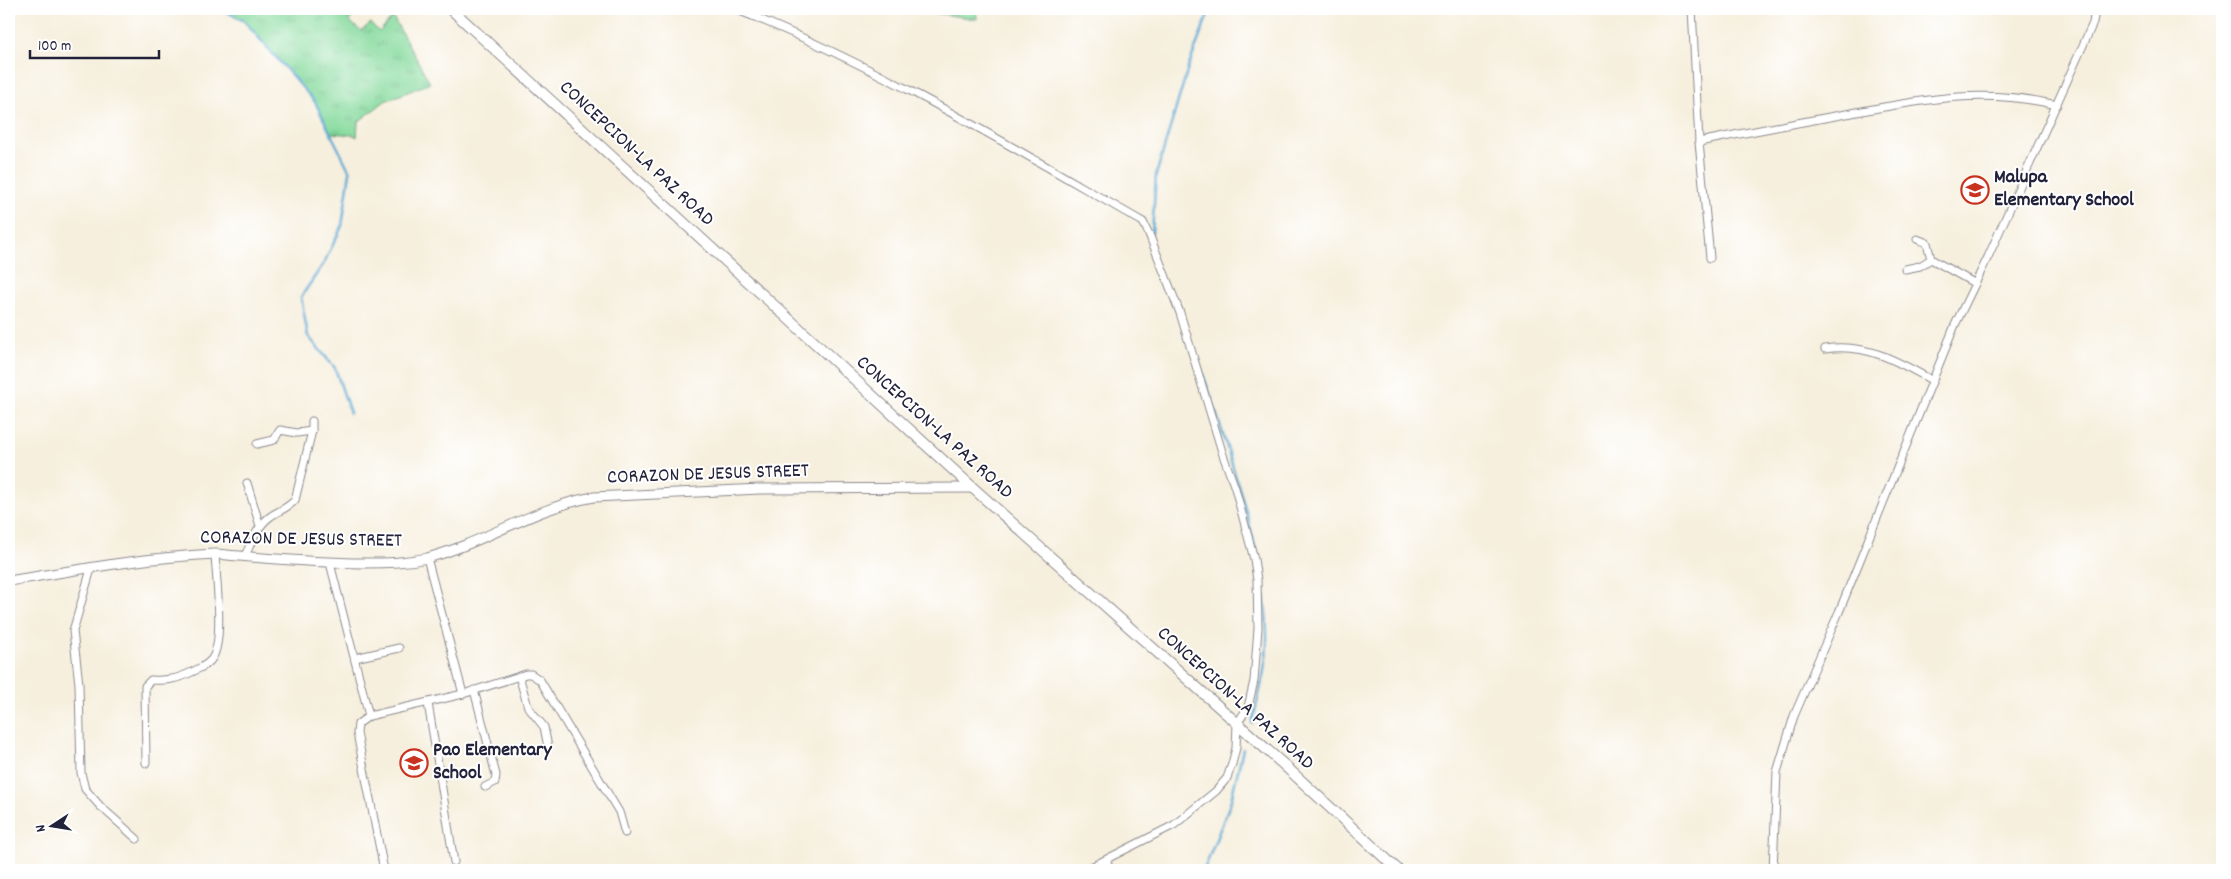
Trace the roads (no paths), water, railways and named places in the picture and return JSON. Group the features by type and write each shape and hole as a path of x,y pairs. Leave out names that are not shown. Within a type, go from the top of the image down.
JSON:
{"main road":[{"name":"CONCEPCION-LA PAZ ROAD","path":"451,9 973,488 1398,870"}],"street":[{"path":"735,9 771,23 862,67 1031,157 1143,222 1180,313 1223,455 1236,488 1254,560 1257,580 1258,628 1254,681 1248,707 1237,724 1236,748 1232,764 1227,778 1216,791 1174,825 1085,870"},
{"path":"1692,9 1699,142 1710,258"},
{"path":"1773,870 1777,772 1782,749 1794,716 1839,612 1974,283 2057,105 2093,23 2095,9"},
{"path":"1699,142 1920,100 1959,96 2023,97 2057,105"},
{"path":"1917,239 1927,243 1931,259 1974,283"},
{"path":"1905,269 1920,266 1931,259"},
{"path":"1826,349 1865,349 1906,366 1933,381"},
{"path":"245,556 260,526 295,500 312,431 312,421"},
{"path":"257,444 274,440 280,430 297,433 312,431"},
{"path":"247,483 260,526"},
{"name":"CORAZON DE JESUS STREET","path":"9,581 163,557 215,554 330,563 400,563 427,558 451,550 564,504 594,497 760,489 973,488"},
{"path":"146,764 145,686 151,680 165,681 180,677 209,662 214,655 218,634 215,554"},
{"path":"427,558 463,694"},
{"path":"330,563 369,716"},
{"path":"91,569 73,631 79,684 81,774 85,789 90,795 137,839"},
{"path":"355,658 399,648"},
{"path":"384,870 356,733 358,724 369,716 463,694 531,674 540,680 619,812 625,833"},
{"path":"519,676 528,707 544,727 548,747"},
{"path":"474,690 496,775 495,782 484,787"},
{"path":"428,703 454,862"},
{"path":"1106,860 1111,870"}],"waterway":[{"path":"221,9 244,21 315,102 350,172 342,226 324,263 301,297 308,336 335,368 350,413"},
{"path":"1152,233 1156,175 1188,68 1210,9"},
{"path":"1197,358 1232,465 1253,538 1261,577 1266,617 1267,648 1252,723"},
{"path":"1204,870 1230,804 1243,749"}],"place":[{"name":"Malupa Elementary School","path":"1975,190"},
{"name":"Pao Elementary School","path":"414,763"}]}
